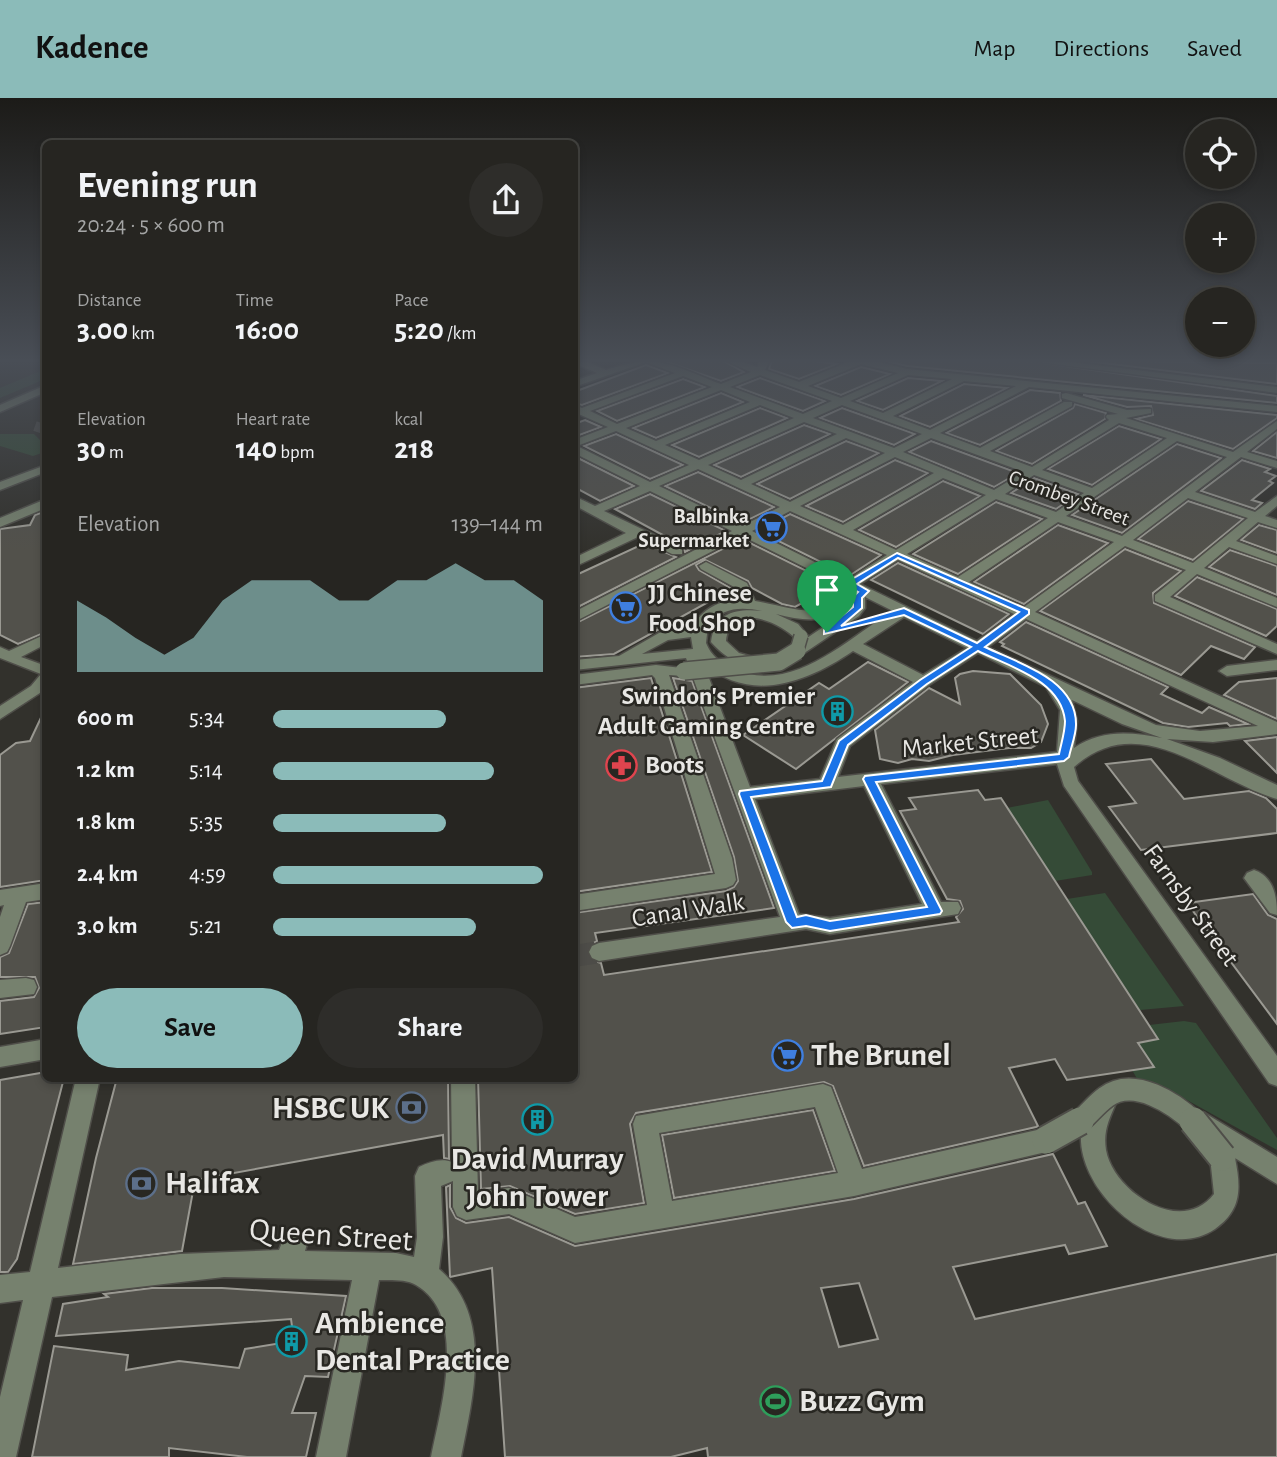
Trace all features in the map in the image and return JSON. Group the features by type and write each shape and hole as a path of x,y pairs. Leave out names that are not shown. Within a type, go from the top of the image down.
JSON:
{"street":[{"path":"609,423 1277,729"},
{"path":"578,442 626,423"},
{"path":"657,445 708,423"},
{"path":"594,511 791,423"},
{"name":"Crombey Street","path":"818,423 941,474 1124,541 1277,603"},
{"path":"901,423 1094,492"},
{"path":"578,616 951,423"},
{"path":"981,452 1033,423"},
{"path":"900,613 853,646 794,679 768,682 748,680 727,673 713,664 701,651 698,632 713,611 749,604 802,616 822,615 858,591 897,555 1110,423"},
{"path":"1141,423 1176,437 1277,465"},
{"name":"Market Street","path":"827,784 843,743 923,682 978,647 1124,541 1277,424"},
{"path":"742,484 846,434"},
{"path":"960,582 1176,437"},
{"path":"578,451 742,531 900,613 1158,731 1181,736 1216,737 1277,729"},
{"path":"0,486 42,469"},
{"path":"844,530 941,474"},
{"path":"1185,493 1277,524"},
{"path":"1277,500 1160,598 1277,650"},
{"path":"578,502 677,551"},
{"path":"0,523 42,505"},
{"path":"578,561 636,533"},
{"path":"1227,542 1277,560"},
{"path":"706,566 742,586 749,604"},
{"path":"578,680 656,670 684,671 779,662 788,658 797,652 799,648 800,633 785,621 765,615 736,617 723,624 718,642 734,656 754,663 777,662 787,658 796,653 854,613 858,608 858,591"},
{"path":"827,632 900,613"},
{"path":"618,661 664,636 698,632"},
{"path":"2,654 42,639"},
{"path":"853,646 917,678"},
{"path":"578,665 692,653 792,922"},
{"path":"2,654 42,669"},
{"path":"1227,671 1277,665"},
{"path":"578,902 726,880 722,858 662,676 656,670"},
{"path":"1047,681 1062,695 1070,713 1064,762"},
{"path":"0,714 42,683"},
{"path":"1216,737 1210,744 1210,751 1223,766"},
{"path":"1064,762 1087,747 1119,738 1165,745 1223,766 1277,793"},
{"name":"Market Street","path":"744,794 1064,762"},
{"name":"Farnsby Street","path":"1064,762 1070,782 1087,808 1277,1075"},
{"name":"Canal Walk","path":"599,952 792,922 806,921 830,926 943,909 875,779"},
{"path":"1254,878 1277,907"},
{"path":"0,946 23,894"},
{"path":"0,989 26,987"},
{"path":"0,1057 42,1050"},
{"path":"1,1457 87,1082"},
{"path":"463,1082 466,1207 509,1201 575,1230 854,1183 1046,1140 1072,1128 1106,1097 1121,1090 1140,1091 1152,1096 1163,1102 1175,1108 1188,1114 1195,1121 1203,1128 1215,1143 1222,1157 1227,1196 1211,1219 1190,1227 1161,1223 1134,1208 1111,1188 1099,1172 1091,1143 1096,1117 1102,1105 1122,1094 1143,1093 1154,1098 1166,1102 1184,1112 1193,1118 1212,1129 1277,1171"},
{"path":"662,1216 645,1124 824,1095 854,1183"},
{"path":"425,1275 430,1237 428,1176 445,1172"},
{"name":"Queen Street","path":"5,1289 291,1253 368,1266 409,1269 425,1275 435,1282 449,1302 461,1336 463,1363 446,1457"},
{"path":"331,1457 356,1369 368,1266"}],"green space":[{"path":"0,434 34,434 42,442 42,453 33,456 0,446"},
{"path":"1048,800 1092,875 1055,881 1007,808"},
{"path":"1105,893 1184,1006 1140,1010 1067,899"},
{"path":"1184,1021 1196,1023 1277,1138 1277,1150 1176,1094 1139,1082 1132,1070 1138,1043 1157,1039 1149,1025"}],"building":[{"path":"578,423 593,423 601,427 578,436"},
{"path":"645,423 691,423 656,438 633,428"},
{"path":"723,423 775,423 699,457 672,445"},
{"path":"835,423 885,423 915,434 894,445"},
{"path":"965,423 1020,423 980,445 946,433"},
{"path":"1045,423 1098,423 1032,464 996,451"},
{"path":"1150,423 1269,423 1233,449"},
{"path":"804,425 830,434 741,477 714,465"},
{"path":"1119,426 1161,439 1092,485 1048,469"},
{"path":"1277,432 1277,458 1253,451"},
{"path":"616,434 683,465 650,479 584,446"},
{"path":"846,441 879,453 790,499 757,484"},
{"path":"931,441 1018,473 994,487 909,452"},
{"path":"1177,444 1221,458 1122,533 1072,515"},
{"path":"578,458 634,486 600,501 578,489"},
{"path":"895,460 928,473 843,522 806,506"},
{"path":"1242,460 1270,469 1265,472 1276,476 1269,481 1273,483 1252,500 1262,503 1255,509 1201,491"},
{"path":"698,472 774,507 742,523 665,486"},
{"path":"1034,478 1078,494 1056,509 1011,493"},
{"path":"943,481 980,496 896,547 859,530"},
{"path":"650,494 726,531 685,552 683,546 615,509"},
{"path":"1188,501 1243,519 1193,560 1138,539"},
{"path":"996,502 1042,519 958,574 913,554"},
{"path":"42,512 42,634 18,644 0,635 0,529 30,525 35,515"},
{"path":"790,514 881,555 849,576 758,531"},
{"path":"1058,525 1108,543 1024,604 974,582"},
{"path":"1259,525 1277,530 1277,553 1241,540"},
{"path":"742,539 835,585 795,607 782,604 752,588 748,581 705,560 696,565 699,570 732,589 614,654 578,657 578,622"},
{"path":"645,543 676,557 578,607 578,574"},
{"path":"1125,549 1181,571 1153,593 1154,603 1255,647 1244,659 1211,646 1181,675 1040,611"},
{"path":"1230,550 1277,566 1277,595 1209,567"},
{"path":"898,563 1009,614 983,634 871,580"},
{"path":"1197,577 1277,609 1277,626 1266,636 1175,596"},
{"path":"1026,622 1168,687 1161,694 1202,713 1209,707 1248,724 1188,727 1163,723 1002,646 1004,644 1000,642"},
{"path":"868,662 908,682 796,769 743,735 819,683 829,689"},
{"path":"973,671 1010,674 1041,705 1048,724 1041,742 1031,748 953,755 929,761 912,759 898,763 880,759 875,730 929,688 960,704 955,678"},
{"path":"651,678 712,872 578,891 578,687"},
{"path":"673,678 692,681 774,908 595,933 597,941 590,945 587,953 591,960 601,963 604,975 959,922 956,917 963,909 960,901 947,899 900,811 916,809 909,798 978,790 985,800 1001,798 1158,1039 1138,1043 1154,1067 1067,1080 1055,1059 1009,1068 1038,1126 864,1166 833,1086 824,1082 636,1113 630,1124 644,1203 575,1214 510,1186 481,1189 478,1082 578,1082 578,912 726,891 738,881 734,857"},
{"path":"1277,678 1277,719 1224,695 1239,682"},
{"path":"42,716 42,881 0,887 0,755 16,743 30,741"},
{"path":"1277,737 1277,773 1245,741"},
{"path":"1151,759 1184,799 1249,791 1266,798 1277,809 1277,833 1141,850 1109,807 1136,803 1106,764"},
{"path":"1253,894 1268,915 1277,919 1277,1024 1187,903"},
{"path":"42,902 42,1028 0,1034 0,1001 34,997 39,988 35,977 0,977 0,957 9,953 28,904"},
{"path":"42,1073 42,1082 63,1082 17,1259 8,1272 0,1272 0,1080"},
{"path":"116,1082 448,1082 449,1159 444,1158 443,1135 195,1180 182,1251 73,1264"},
{"path":"813,1110 835,1171 674,1198 662,1135"},
{"path":"1053,1154 1078,1204 1085,1202 1107,1246 1069,1254 1065,1245 953,1267 975,1319 1277,1254 1277,1457 708,1457 707,1448 671,1457 505,1457 492,1268 450,1277 446,1187 450,1185 450,1207 456,1218 466,1223 509,1217 575,1246 854,1199","holes":["859,1283 878,1339 839,1347 821,1288"]},
{"path":"152,1288 222,1288 346,1296 328,1377 305,1376 292,1413 316,1413 306,1457 247,1457 169,1448 169,1457 32,1457 54,1346 128,1355 126,1370 179,1361 239,1368 245,1349 294,1341 291,1319 56,1336 63,1304 108,1297 104,1294"}],"tunnel":[{"path":"35,426 42,429"},
{"path":"578,955 599,952"}],"place":[{"name":"Balbinka Supermarket","path":"772,528"},
{"name":"JJ Chinese Food Shop","path":"625,608"},
{"name":"Swindon's Premier Adult Gaming Centre","path":"838,711"},
{"name":"Boots","path":"622,765"},
{"name":"The Brunel","path":"788,1055"},
{"name":"HSBC UK","path":"412,1108"},
{"name":"David Murray John Tower","path":"537,1120"},
{"name":"Halifax","path":"142,1183"},
{"name":"Ambience Dental Practice","path":"292,1341"},
{"name":"Buzz Gym","path":"776,1401"}],"route":[{"path":"827,632 846,629 880,617 895,616 904,611 978,647 923,682 843,743 827,784 744,794 792,922 806,921 830,926 935,911 869,779 1064,757 1070,725 1068,706 1062,695 1047,681 978,647 1026,612 897,555 850,584 864,591 858,597 858,608 827,632"}]}
